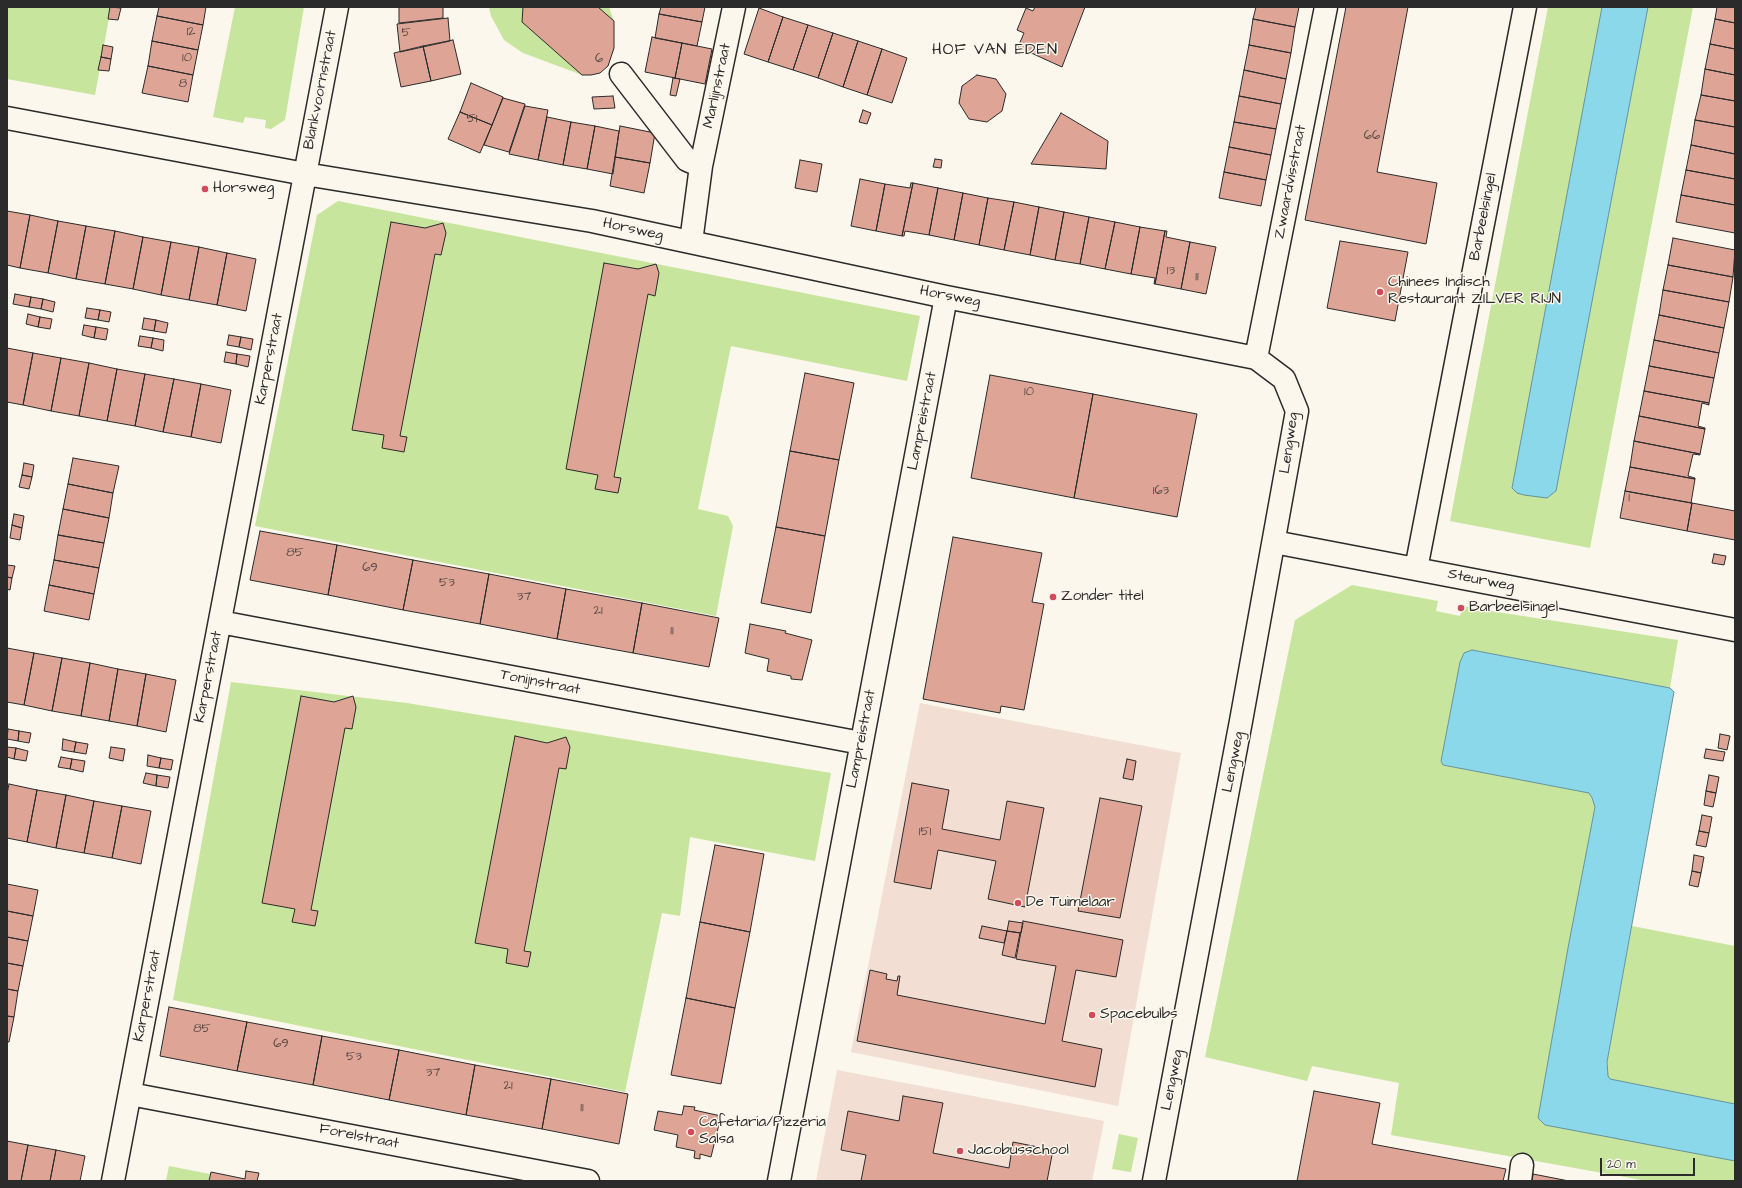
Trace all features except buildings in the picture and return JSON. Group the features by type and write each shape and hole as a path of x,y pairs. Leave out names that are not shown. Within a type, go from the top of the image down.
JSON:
{"street":[{"name":"Blankvoornstraat","path":"305,174 337,7"},
{"name":"Marlijnstraat","path":"691,242 702,166 734,7"},
{"name":"Zwaardvisstraat","path":"1256,358 1326,7"},
{"name":"Barbeelsingel","path":"1416,569 1525,7"},
{"path":"621,74 687,160 702,166"},
{"name":"Horsweg","path":"7,118 305,174 592,221 946,297 1256,358"},
{"name":"Karperstraat","path":"114,1181 305,174"},
{"name":"Lampreistraat","path":"779,1181 946,297"},
{"name":"Lengweg","path":"1154,1181 1241,721 1297,410 1284,379 1256,358"},
{"name":"Steurweg","path":"1274,542 1735,630"},
{"name":"Tonijnstraat","path":"220,622 861,743"},
{"name":"Forelstraat","path":"130,1094 588,1181"}],"shaded area":[{"name":"De Tuimelaar","path":"920,703 1181,753 1118,1106 851,1052"},
{"name":"Jacobusschool","path":"837,1070 1104,1121 1092,1181 816,1181"}],"green space":[{"path":"7,7 111,7 95,95 7,79"},
{"path":"235,7 304,7 285,120 271,129 265,128 266,120 245,117 243,123 213,117"},
{"path":"489,7 609,7 614,21 582,75 523,53 504,40 491,16"},
{"path":"1548,7 1602,7 1512,488 1547,498 1556,491 1648,7 1693,7 1590,548 1450,521"},
{"path":"338,201 920,316 907,381 731,346 698,509 728,516 733,526 716,616 255,526 317,215"},
{"path":"1352,585 1438,601 1436,611 1460,616 1463,606 1678,640 1670,688 1472,650 1464,653 1460,662 1441,761 1443,765 1589,793 1595,807 1538,1118 1735,1161 1735,1181 1647,1181 1391,1135 1399,1083 1312,1066 1307,1081 1205,1057 1295,620"},
{"path":"231,682 407,703 831,773 815,861 690,837 680,916 662,913 625,1092 173,1000"},
{"path":"1632,926 1735,946 1735,1104 1610,1079 1608,1076 1607,1062"},
{"path":"1119,1134 1138,1138 1131,1172 1112,1169"},
{"path":"169,1166 210,1174 209,1181 166,1181"}],"water":[{"path":"1602,7 1648,7 1556,491 1547,498 1524,495 1517,493 1512,488"},
{"path":"1472,650 1670,688 1674,692 1607,1062 1608,1076 1610,1079 1735,1104 1735,1161 1545,1125 1538,1118 1595,807 1589,793 1443,765 1441,761 1460,662 1464,653"}],"place":[{"name":"Horsweg","path":"205,189"},
{"name":"Chinees Indisch Restaurant ZILVER RIJN","path":"1380,292"},
{"name":"Zonder titel","path":"1053,597"},
{"name":"Barbeelsingel","path":"1461,608"},
{"name":"De Tuimelaar","path":"1018,903"},
{"name":"Spacebulbs","path":"1092,1015"},
{"name":"Cafetaria/Pizzeria Salsa","path":"691,1132"},
{"name":"Jacobusschool","path":"960,1151"}],"district":[{"name":"HOF VAN EDEN","path":"995,51"}]}
